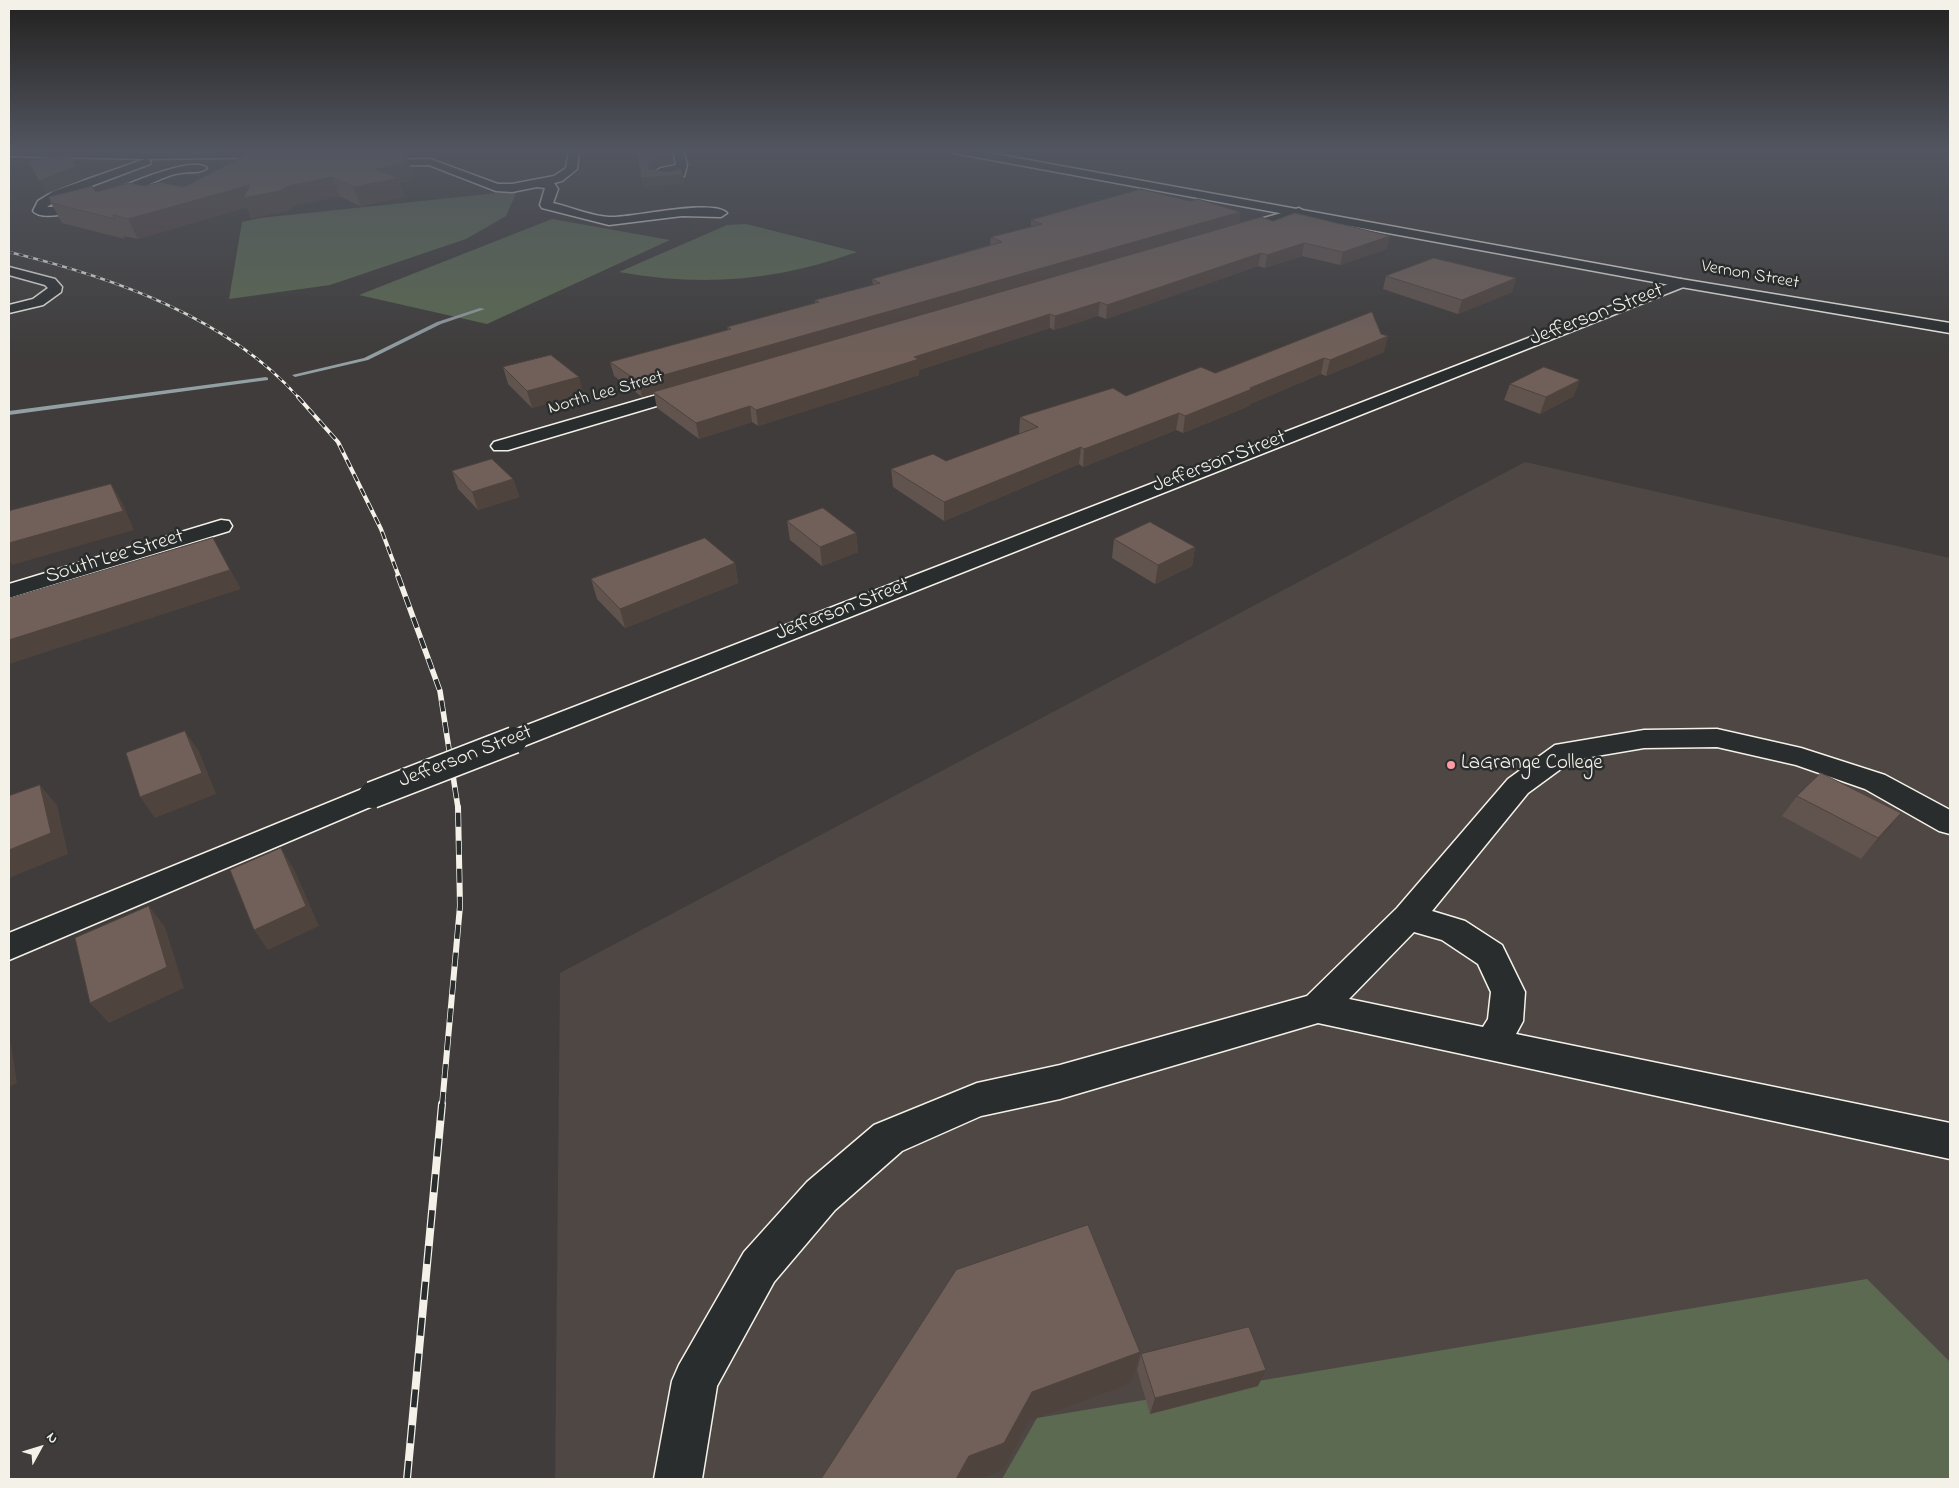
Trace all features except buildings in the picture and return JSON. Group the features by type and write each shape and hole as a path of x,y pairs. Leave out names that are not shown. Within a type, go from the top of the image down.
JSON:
{"street":[{"path":"610,219 630,219"},
{"path":"1215,236 1273,219"},
{"name":"Vernon Street","path":"1339,219 1681,283 1950,328"},
{"path":"9,271 50,282 55,287 54,292 38,302 9,309"},
{"name":"Jefferson Street","path":"9,947 372,795 1681,283"},
{"name":"North Lee Street","path":"501,446 702,386"},
{"name":"South Lee Street","path":"9,591 221,526"},
{"path":"1318,1008 1408,917 1518,786 1565,752 1644,739 1716,738 1801,757 1876,782 1950,823"},
{"path":"1408,917 1453,930 1490,956 1508,992 1505,1021 1491,1046"},
{"path":"678,1479 695,1381 759,1267 821,1196 888,1138 977,1100 1060,1082 1318,1008 1491,1046 1950,1141"}],"shaded area":[{"name":"LaGrange College","path":"1525,462 1950,558 1950,1479 555,1479 560,973"}],"green space":[{"path":"254,219 500,219 466,239 330,285 229,299 242,222"},
{"path":"551,219 670,240 487,324 359,295"},
{"path":"746,224 857,252 798,269 740,278 680,279 619,272 727,225"},
{"path":"1867,1279 1950,1362 1950,1479 1002,1479 1037,1418"}],"waterway":[{"path":"295,375 366,359 439,323 482,309"},
{"path":"9,413 266,379"}],"railway":[{"path":"9,252 88,274 166,304 203,323 238,345 270,369 298,397"},
{"path":"298,397 338,442 381,529 399,577"},
{"path":"398,576 440,691 458,808"},
{"path":"442,1106 460,906 458,807"},
{"path":"407,1479 442,1104"}],"place":[{"name":"LaGrange College","path":"1451,765"}]}
